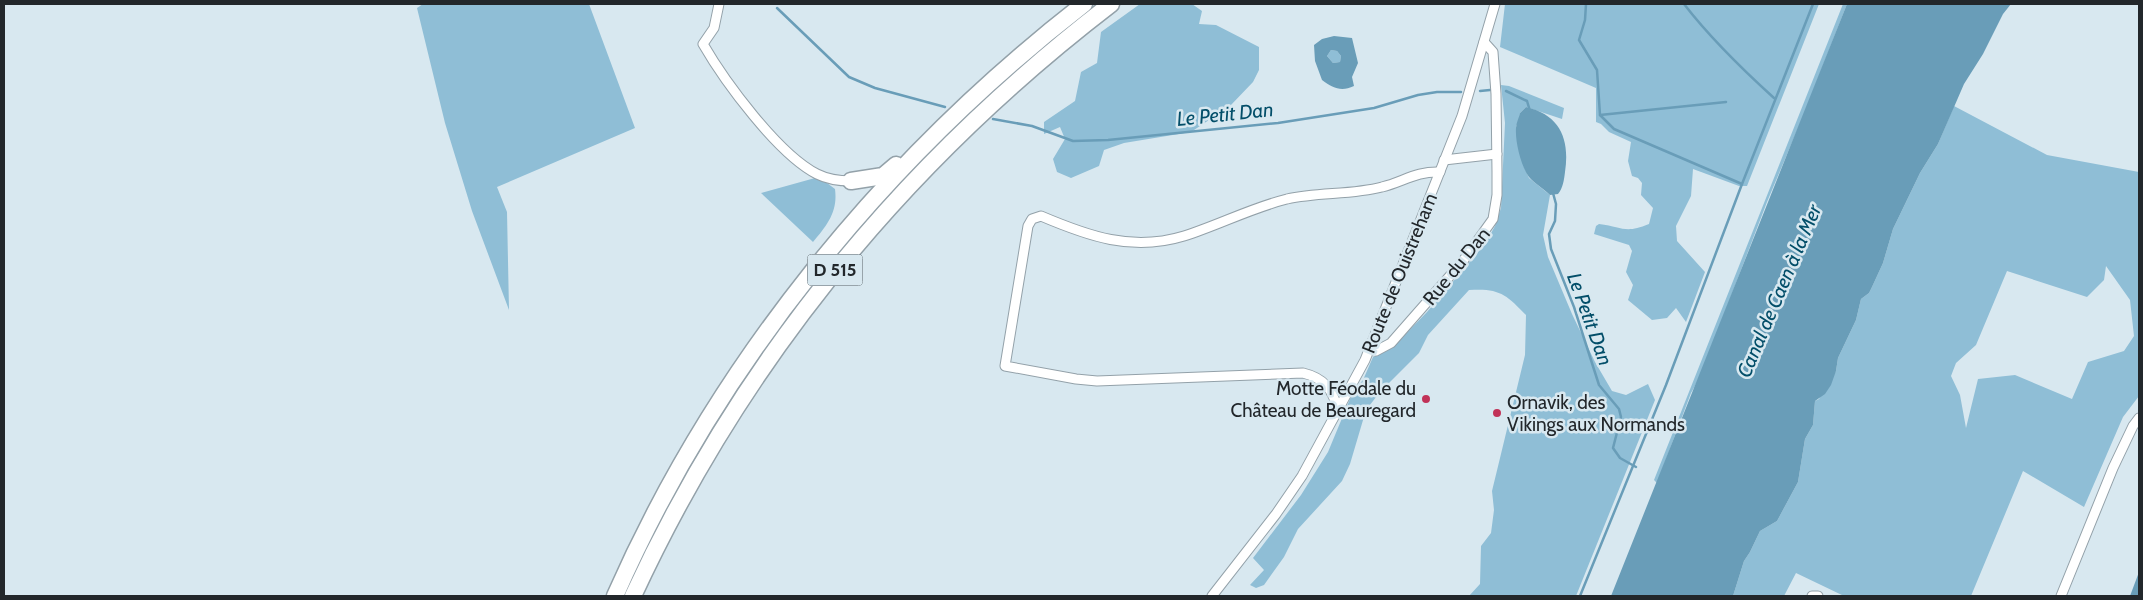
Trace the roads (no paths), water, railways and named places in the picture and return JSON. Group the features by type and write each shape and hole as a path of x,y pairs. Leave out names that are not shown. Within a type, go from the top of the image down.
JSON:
{"highway":[{"name":"D 515","path":"615,596 652,520 714,413 783,311 858,216 909,161 1006,67 1084,4"},
{"name":"D 515","path":"633,596 670,520 725,424 785,336 835,270 889,206 971,123 1023,75 1111,4"},
{"path":"851,181 883,176 898,164 909,161"},
{"path":"851,181 860,186 864,193 858,216"}],"street":[{"path":"719,4 714,28 703,44 714,63 765,129 793,157 817,174 841,181 851,181"},
{"name":"Route de Ouistreham","path":"1212,596 1276,514 1302,476 1369,350 1462,116 1495,4"},
{"name":"Rue du Dan","path":"1369,350 1376,351 1391,344 1463,261 1493,219 1497,154 1494,59 1493,52 1484,42"},
{"path":"1444,160 1497,154"},
{"path":"1338,409 1334,396 1326,384 1316,376 1303,373 1097,381 1005,366 1028,226 1032,219 1041,216 1097,238 1155,242 1186,236 1269,204 1295,197 1381,188 1421,172 1440,172"},
{"path":"2061,596 2113,468 2133,426 2139,418"},
{"path":"1812,596 1818,596"}],"water":[{"name":"Canal de Caen à la Mer","path":"1847,4 2011,4 2003,14 1983,54 1964,84 1938,144 1920,173 1893,229 1883,263 1869,293 1861,299 1856,320 1838,358 1831,385 1825,394 1815,401 1813,425 1805,439 1798,482 1777,521 1760,531 1744,561 1733,596 1611,596"},
{"path":"1334,36 1352,38 1358,63 1352,77 1354,86 1345,89 1337,88 1322,80 1315,61 1314,45 1322,39","holes":["1331,50 1337,51 1341,56 1340,62 1333,63 1327,56"]},
{"path":"1526,107 1538,111 1555,122 1564,139 1566,149 1565,172 1564,181 1558,194 1550,195 1534,182 1526,172 1521,160 1516,140 1516,126 1520,113"},
{"path":"2139,572 2139,596 2130,596"}],"waterway":[{"path":"1586,4 1585,20 1579,40 1597,70 1600,115 1614,129 1742,184"},
{"path":"1684,4 1727,53 1774,98"},
{"path":"1580,596 1666,385 1813,4"},
{"name":"Le Petit Dan","path":"777,8 849,77 875,88 945,107"},
{"name":"Le Petit Dan","path":"1480,91 1490,90"},
{"name":"Le Petit Dan","path":"1506,91 1527,101 1530,111"},
{"name":"Le Petit Dan","path":"993,119 1032,126 1073,141 1108,140 1278,123 1374,108 1418,95 1437,92 1461,92"},
{"path":"1600,115 1726,102"},
{"name":"Le Petit Dan","path":"1553,193 1556,204 1555,221 1549,234 1551,249 1574,307 1599,385 1619,409 1621,417 1613,448 1620,458 1636,467"}],"place":[{"name":"Motte Féodale du Château de Beauregard","path":"1426,399"},
{"name":"Ornavik, des Vikings aux Normands","path":"1497,413"}]}
